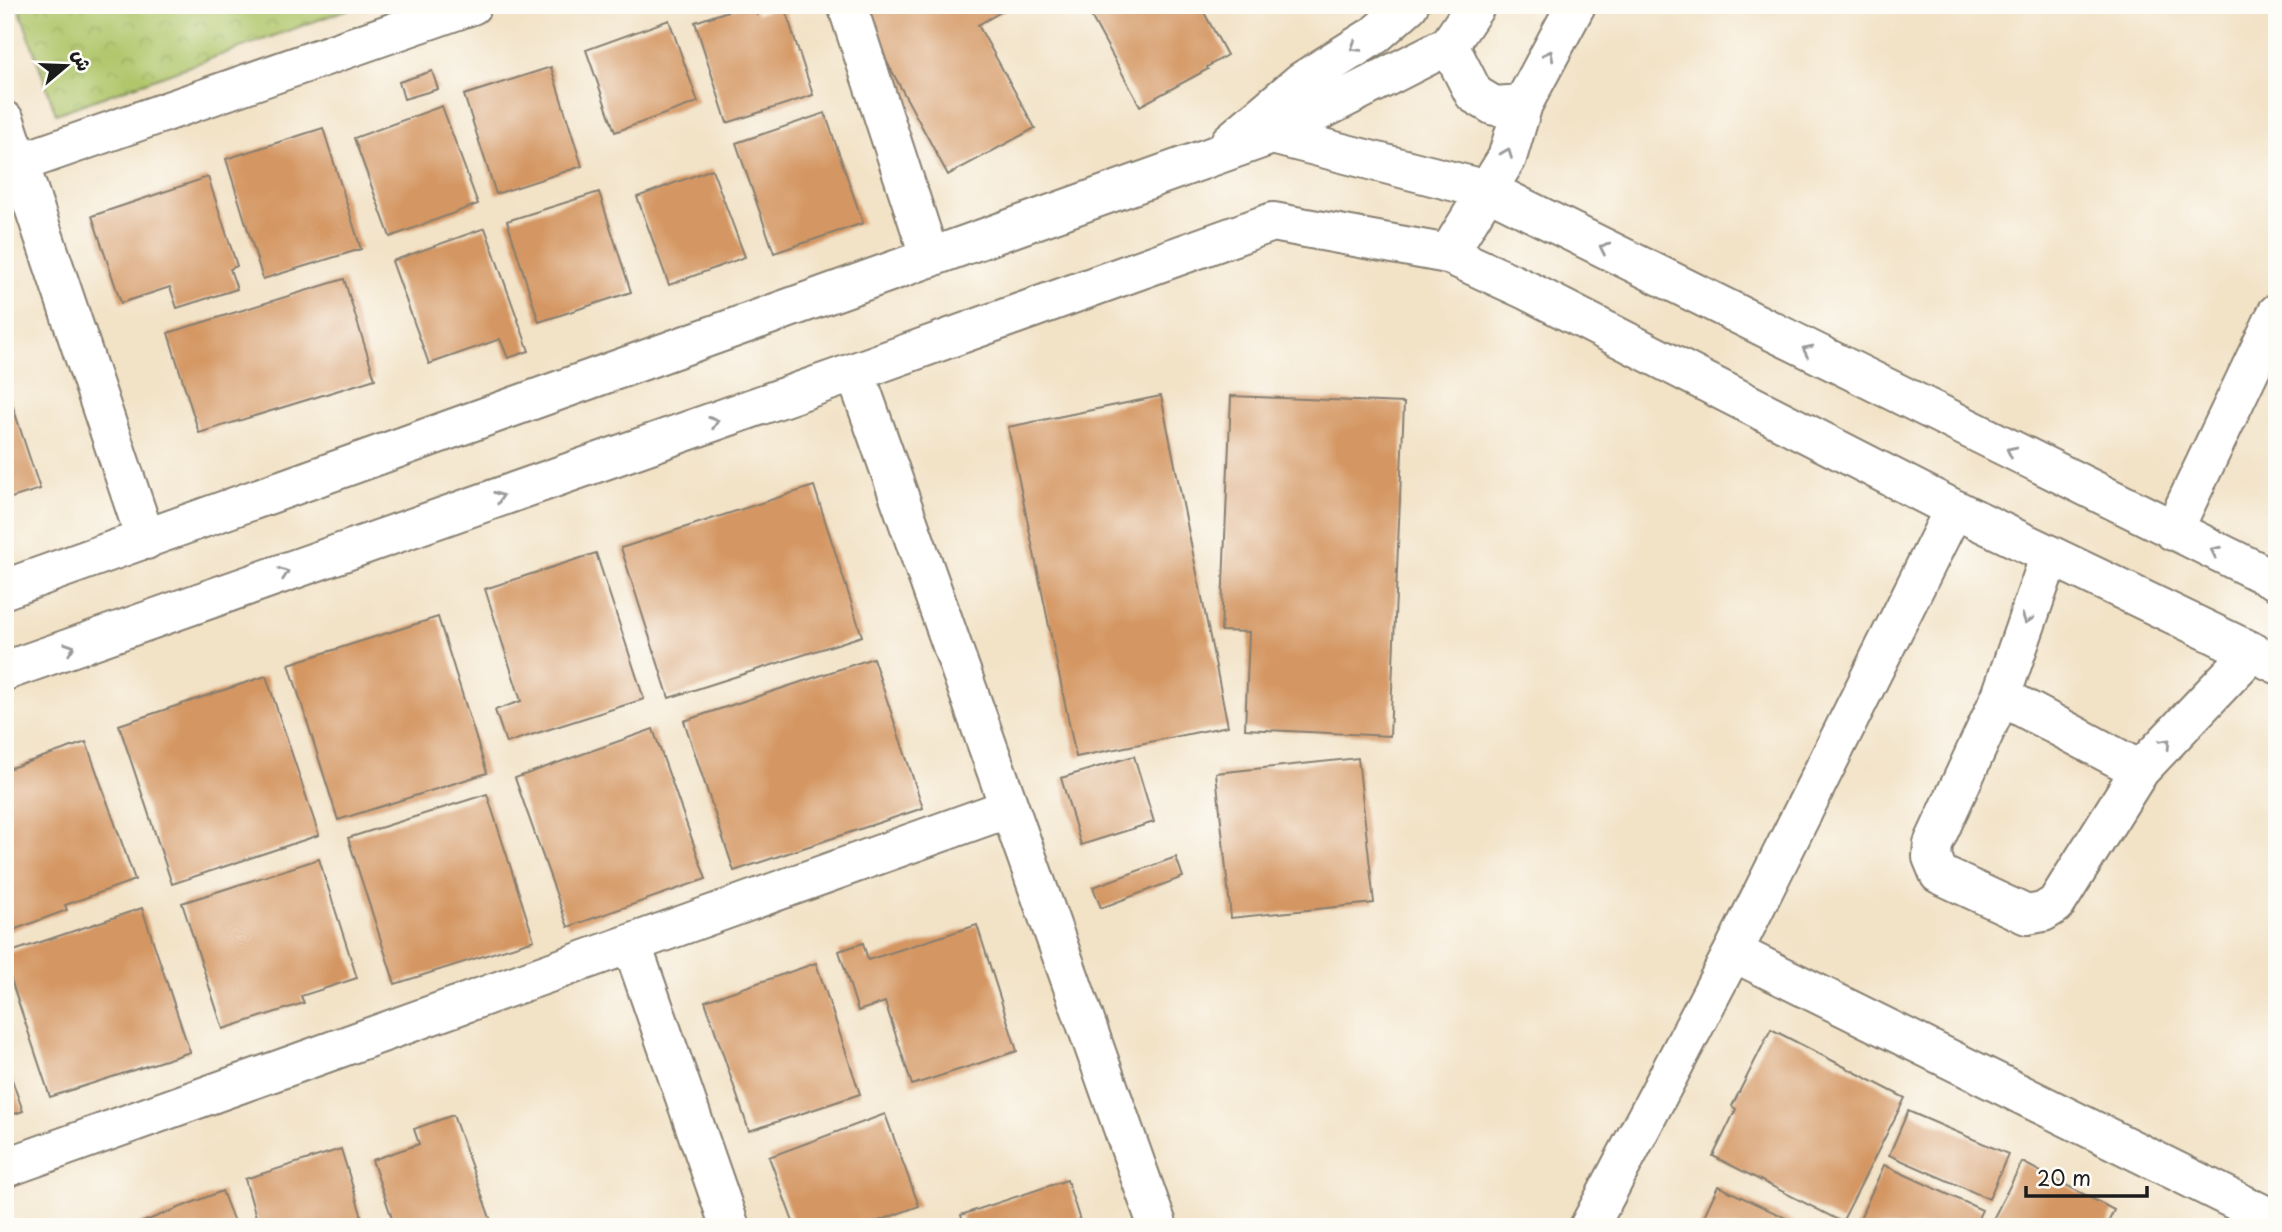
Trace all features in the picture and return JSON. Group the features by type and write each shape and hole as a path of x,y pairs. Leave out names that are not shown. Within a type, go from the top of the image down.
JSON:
{"street":[{"path":"19,163 472,5"},
{"path":"847,5 930,258"},
{"path":"1212,157 1302,80 1374,35 1409,5"},
{"path":"5,589 1272,135 1449,45 1476,5"},
{"path":"1448,254 1507,158 1523,104 1576,5"},
{"path":"1449,45 1474,94 1494,106 1523,104"},
{"path":"5,121 146,540"},
{"path":"1272,135 1487,190 2277,581"},
{"path":"5,671 1273,222 1448,254 1528,291 1954,509 2050,555 2264,658 2140,771 2056,904 2043,912 2027,915 1939,874 1932,858 1933,844 2001,696 2050,555"},
{"path":"2173,531 2277,313"},
{"path":"855,372 1158,1227"},
{"path":"1589,1227 1732,952 1954,509"},
{"path":"2001,696 2140,771"},
{"path":"5,1168 1009,808"},
{"path":"632,945 730,1227"},
{"path":"1732,952 2277,1221"}],"green space":[{"path":"18,5 360,5 56,114"}],"building":[{"path":"753,5 757,14 784,6 813,95 727,123 695,22"},
{"path":"856,5 1013,5 978,25 1035,128 948,175"},
{"path":"1085,5 1200,5 1227,55 1207,67 1208,69 1140,106"},
{"path":"669,20 698,102 615,132 586,50"},
{"path":"551,67 582,166 496,194 464,95"},
{"path":"432,71 438,89 404,99 399,82"},
{"path":"442,106 478,204 390,237 354,138"},
{"path":"825,113 863,223 774,253 736,143"},
{"path":"323,128 361,249 263,279 226,159"},
{"path":"712,169 745,257 669,285 637,197"},
{"path":"208,177 237,266 230,269 237,289 177,308 170,287 121,303 92,216"},
{"path":"599,192 631,292 539,322 507,221"},
{"path":"485,228 529,351 508,358 500,339 429,364 392,261"},
{"path":"344,279 375,379 199,433 168,333"},
{"path":"8,392 40,489 5,500 5,393"},
{"path":"1161,396 1228,726 1076,757 1008,427"},
{"path":"1231,396 1404,403 1390,736 1245,729 1249,632 1221,631"},
{"path":"814,486 862,636 669,698 621,548"},
{"path":"596,553 644,699 506,743 495,710 521,701 485,589"},
{"path":"438,617 487,773 338,820 289,664"},
{"path":"873,658 923,808 734,871 684,721"},
{"path":"266,676 319,835 172,884 119,725"},
{"path":"653,729 706,879 568,927 515,778"},
{"path":"86,742 135,880 65,905 67,910 5,933 5,770"},
{"path":"1134,756 1154,822 1081,845 1061,778"},
{"path":"1358,758 1374,903 1231,918 1216,773"},
{"path":"487,794 534,940 395,984 348,838"},
{"path":"1176,857 1183,877 1101,908 1093,887"},
{"path":"319,859 357,978 301,996 304,1003 223,1029 182,903"},
{"path":"142,908 190,1052 50,1097 5,962 5,954"},
{"path":"977,925 1017,1051 912,1085 885,1002 858,1011 839,951 863,943 868,960"},
{"path":"816,963 860,1094 749,1131 705,1001"},
{"path":"1771,1029 1905,1098 1842,1222 1713,1156 1736,1109 1732,1106"},
{"path":"5,1060 23,1111 5,1117"},
{"path":"1908,1111 2008,1154 1989,1199 1889,1155"},
{"path":"885,1114 919,1206 862,1227 795,1227 769,1157"},
{"path":"453,1115 491,1221 476,1227 395,1227 372,1160 419,1144 414,1129"},
{"path":"341,1149 365,1227 259,1227 245,1179"},
{"path":"2022,1162 2114,1210 2106,1227 1989,1227"},
{"path":"1884,1165 1982,1210 1974,1227 1856,1227"},
{"path":"1067,1180 1082,1227 964,1227 961,1215"},
{"path":"1718,1186 1805,1227 1699,1227"},
{"path":"222,1191 236,1227 130,1227"}]}
